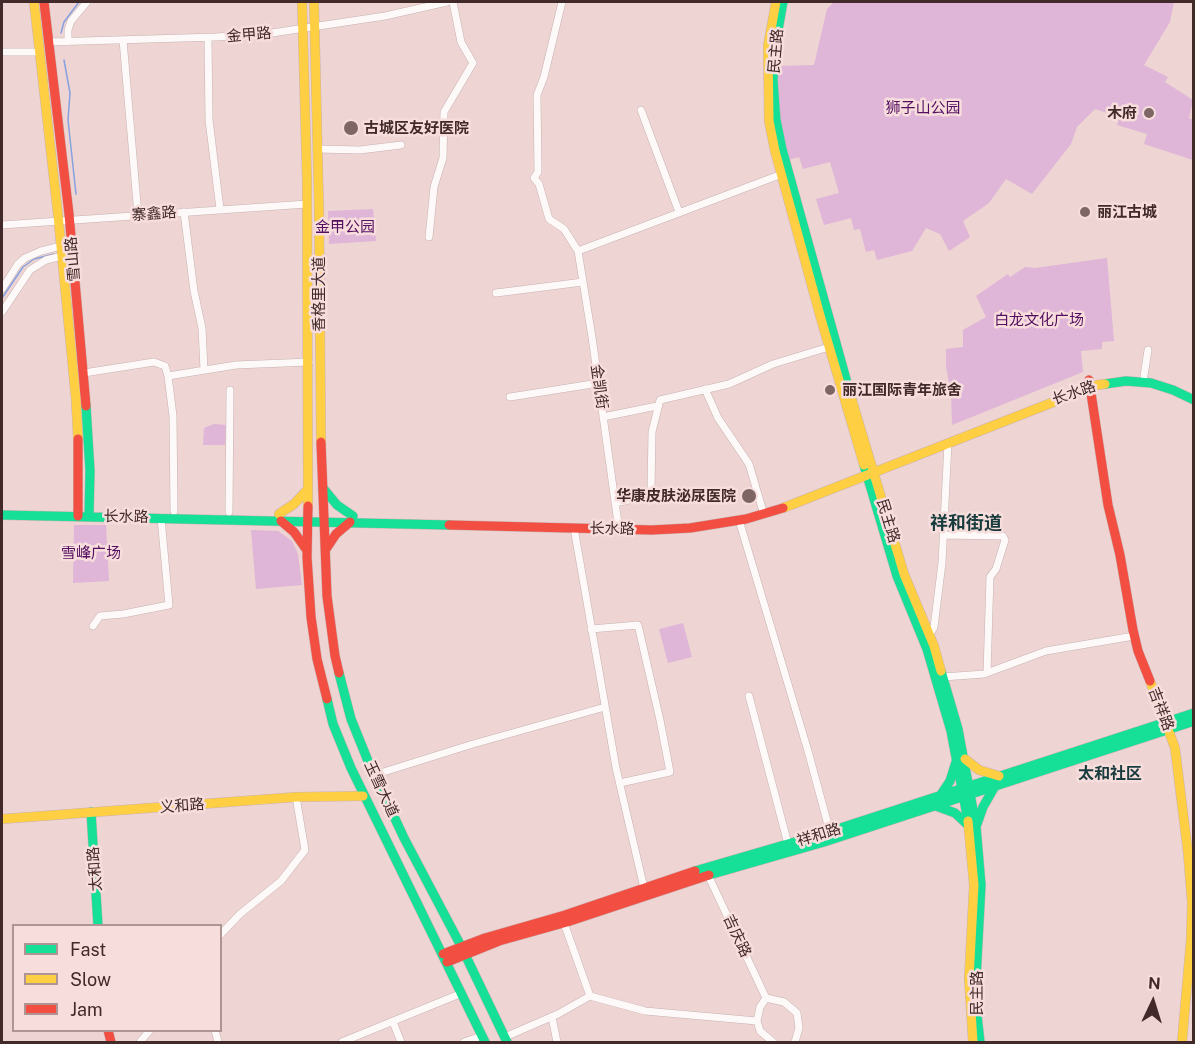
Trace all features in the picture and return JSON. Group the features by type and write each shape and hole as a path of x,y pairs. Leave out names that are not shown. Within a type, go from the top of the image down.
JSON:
{"main road":[{"name":"雪山路","path":"34,2 84,373 89,446 84,513"},
{"name":"雪山路","path":"44,2 64,220 62,251 84,513"},
{"name":"香格里大道","path":"303,2 309,362 308,518"},
{"name":"香格里大道","path":"314,2 320,424 324,518"},
{"name":"民主路","path":"776,2 768,46 766,82 771,133 829,347 904,574 943,677 961,758 981,885 976,997 980,1042"},
{"name":"民主路","path":"783,2 774,65 774,96 778,132 897,576 927,648 961,758"},
{"name":"长水路","path":"2,508 161,518 279,517 574,528 671,529 739,520 786,507 1109,376 1144,376 1168,381 1194,393"},
{"name":"长水路","path":"352,519 689,522 762,508 870,472 948,443 1090,383 1143,382 1166,387 1194,400"},
{"name":"吉祥路","path":"1090,383 1108,505 1120,555 1134,636 1175,748 1191,894 1191,939 1182,1042"},
{"path":"323,488 352,519 336,534 325,552"},
{"path":"307,552 294,532 279,517 308,489"},
{"name":"长水路","path":"2,515 174,511 229,512 279,517"},
{"name":"玉雪大道","path":"308,518 307,552 311,617 320,675 339,742 363,796 484,1039"},
{"name":"玉雪大道","path":"324,518 329,615 338,671 357,735 404,838 463,950 506,1040"},
{"name":"祥和路","path":"445,958 711,866 967,792 995,786 1168,726 1194,713"},
{"name":"祥和路","path":"967,792 1002,776 1168,726 1194,721"},
{"path":"995,786 972,826 938,801 961,758 984,773 1002,776"},
{"name":"义和路","path":"2,819 296,797 363,796"},
{"name":"祥和路","path":"463,950 564,923 708,874 825,842 938,801"},
{"name":"太和路","path":"91,812 98,924"},
{"name":"民主路","path":"972,826 974,885 969,988 973,1042"}],"street":[{"path":"68,42 71,21 87,2"},
{"name":"金甲路","path":"49,42 208,38 303,29 385,16 447,2"},
{"path":"429,237 434,187 443,158 444,112 473,63 461,42 453,2"},
{"path":"562,2 537,95 538,172 534,178 539,184 549,219 564,229 578,251 782,174"},
{"path":"208,38 209,120 220,209"},
{"path":"123,40 138,215"},
{"path":"2,52 40,52"},
{"path":"640,110 679,212"},
{"path":"317,149 360,150 401,145"},
{"name":"寨鑫路","path":"2,225 307,204"},
{"path":"184,212 194,291 202,328 204,370"},
{"path":"2,290 18,264 25,258 41,251 62,251"},
{"path":"2,312 30,270 62,251"},
{"name":"金凯街","path":"578,251 618,523"},
{"path":"496,293 583,282"},
{"path":"615,503 642,497 651,490 652,432 660,400 736,381 773,364 829,347"},
{"path":"1144,376 1148,350"},
{"path":"84,373 156,362 165,366 173,416 174,511"},
{"path":"168,376 236,365 309,362"},
{"path":"510,397 599,383"},
{"path":"705,389 718,418 749,464 762,508"},
{"path":"229,512 230,390"},
{"path":"603,417 657,406"},
{"path":"929,636 934,627 944,535 948,443"},
{"path":"93,626 100,616 123,614 170,604 161,518"},
{"path":"739,520 830,832"},
{"path":"574,528 605,708 644,888"},
{"path":"944,535 1003,536 1005,540 996,569 990,577 987,673"},
{"path":"591,629 638,625 670,772 620,783"},
{"path":"943,677 967,677 987,673 1046,651 1134,636"},
{"path":"749,696 788,844"},
{"path":"374,775 473,744 605,708"},
{"path":"222,932 281,881 305,850 296,797"},
{"name":"吉庆路","path":"708,874 766,998"},
{"path":"564,923 590,996"},
{"path":"342,1042 462,993"},
{"path":"506,1040 590,996 645,1011 757,1021"},
{"path":"773,1042 760,1031 757,1021 760,1007 766,998 784,1002 797,1012 800,1028 795,1042"},
{"path":"552,1017 557,1042"},
{"path":"393,1022 401,1042"},
{"path":"464,1042 484,1039"}],"green space":[{"name":"狮子山公园","path":"834,2 1174,2 1170,22 1144,65 1168,77 1165,82 1193,100 1189,118 1193,120 1193,160 1144,144 1147,134 1117,125 1119,117 1095,109 1077,127 1071,144 1032,194 1006,179 989,203 963,221 970,237 949,251 940,234 926,228 912,251 877,260 874,250 866,252 860,229 854,230 851,218 824,225 816,199 839,193 830,162 803,169 799,157 788,160 779,117 777,66 814,65 827,9"},
{"name":"金甲公园","path":"373,209 376,241 329,244 328,211"},
{"name":"白龙文化广场","path":"1107,258 1114,341 1102,342 1102,349 1081,351 1083,372 952,425 946,349 963,347 963,330 986,317 976,296 1008,274 1010,277 1025,267 1035,268"},
{"path":"214,424 226,425 225,445 203,445 204,428"},
{"name":"雪峰广场","path":"74,525 106,525 109,581 73,583"},
{"path":"251,530 278,531 292,541 298,554 302,585 256,589"},
{"path":"683,623 692,657 668,663 659,629"}],"waterway":[{"path":"61,33 64,22 79,2"},
{"path":"64,60 70,93 68,120 76,194"},
{"path":"2,298 23,267 34,259 54,254"}],"traffic: fast":[{"path":"783,2 775,47 773,80 776,120 851,397"},
{"path":"1105,384 1126,381 1151,383 1194,400"},
{"path":"86,406 90,471 89,516"},
{"path":"864,465 897,576 927,649 951,731 968,821"},
{"path":"323,488 337,505 353,516"},
{"path":"2,515 449,525"},
{"path":"941,671 958,729 976,826 981,885 976,979 980,1042"},
{"path":"339,673 351,719 368,761 404,838 461,946 507,1042"},
{"path":"327,699 333,724 351,768 485,1042"},
{"path":"695,871 822,834 1194,713"},
{"path":"709,875 824,842 1194,721"},
{"path":"940,796 950,781 956,762"},
{"path":"977,824 983,807 995,786"},
{"path":"936,806 955,813 969,826"},
{"path":"91,812 98,924"}],"traffic: slow":[{"path":"34,2 58,215 78,439"},
{"path":"302,2 307,180 308,506"},
{"path":"314,2 321,442"},
{"path":"776,2 768,46 769,121 775,151 821,319 864,465"},
{"path":"783,508 1097,385 1105,384"},
{"path":"851,397 904,574 934,646 941,671"},
{"path":"279,514 294,504 308,489"},
{"path":"1150,681 1175,748 1188,853 1192,903 1191,939 1182,1042"},
{"path":"965,759 979,770 999,776"},
{"path":"2,819 296,797 363,796"},
{"path":"968,821 974,885 969,979 973,1042"}],"traffic: jam":[{"path":"44,2 69,214 86,406"},
{"path":"1089,380 1108,505 1120,555 1133,630 1138,651 1150,681"},
{"path":"78,439 78,516"},
{"path":"321,442 327,596 339,673"},
{"path":"308,506 307,557 311,617 317,659 327,699"},
{"path":"449,525 652,530 690,528 746,519 783,508"},
{"path":"281,521 294,532 306,549"},
{"path":"326,549 336,534 350,522"},
{"path":"443,954 485,938 565,915 695,871"},
{"path":"447,962 499,941 567,922 709,875"},
{"path":"108,1032 111,1042"}],"place":[{"name":"木府","path":"1149,113"},
{"name":"古城区友好医院","path":"351,128"},
{"name":"丽江古城","path":"1085,212"},
{"name":"丽江国际青年旅舍","path":"830,390"},
{"name":"华康皮肤泌尿医院","path":"749,496"}],"district":[{"name":"祥和街道","path":"966,523"},
{"name":"太和社区","path":"1110,774"}]}
